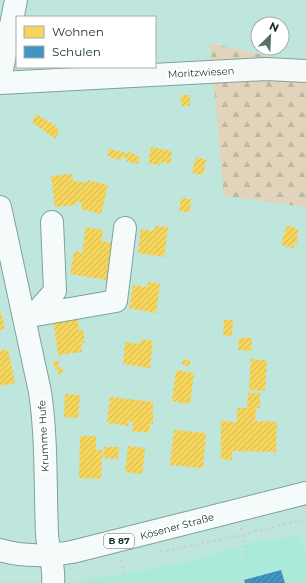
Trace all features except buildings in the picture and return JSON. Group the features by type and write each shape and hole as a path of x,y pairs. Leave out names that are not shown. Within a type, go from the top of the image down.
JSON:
{"street":[{"path":"0,79 16,0"},
{"name":"Moritzwiesen","path":"0,83 266,69 306,71"},
{"name":"Krumme Hufe","path":"0,207 29,316 43,415 47,536 25,554 54,571 53,583"},
{"path":"29,316 55,291 52,222"},
{"path":"29,316 116,301 125,228"},
{"name":"Kösener Straße","path":"25,554 117,542 306,493"}],"path":[{"path":"242,535 248,558"},
{"path":"120,560 125,579"}],"shaded area":[{"path":"300,535 306,558 306,583 79,583 86,579 124,574 199,559 258,541"}],"green space":[{"path":"210,43 250,52 250,56 267,56 306,65 306,207 224,196"}]}
